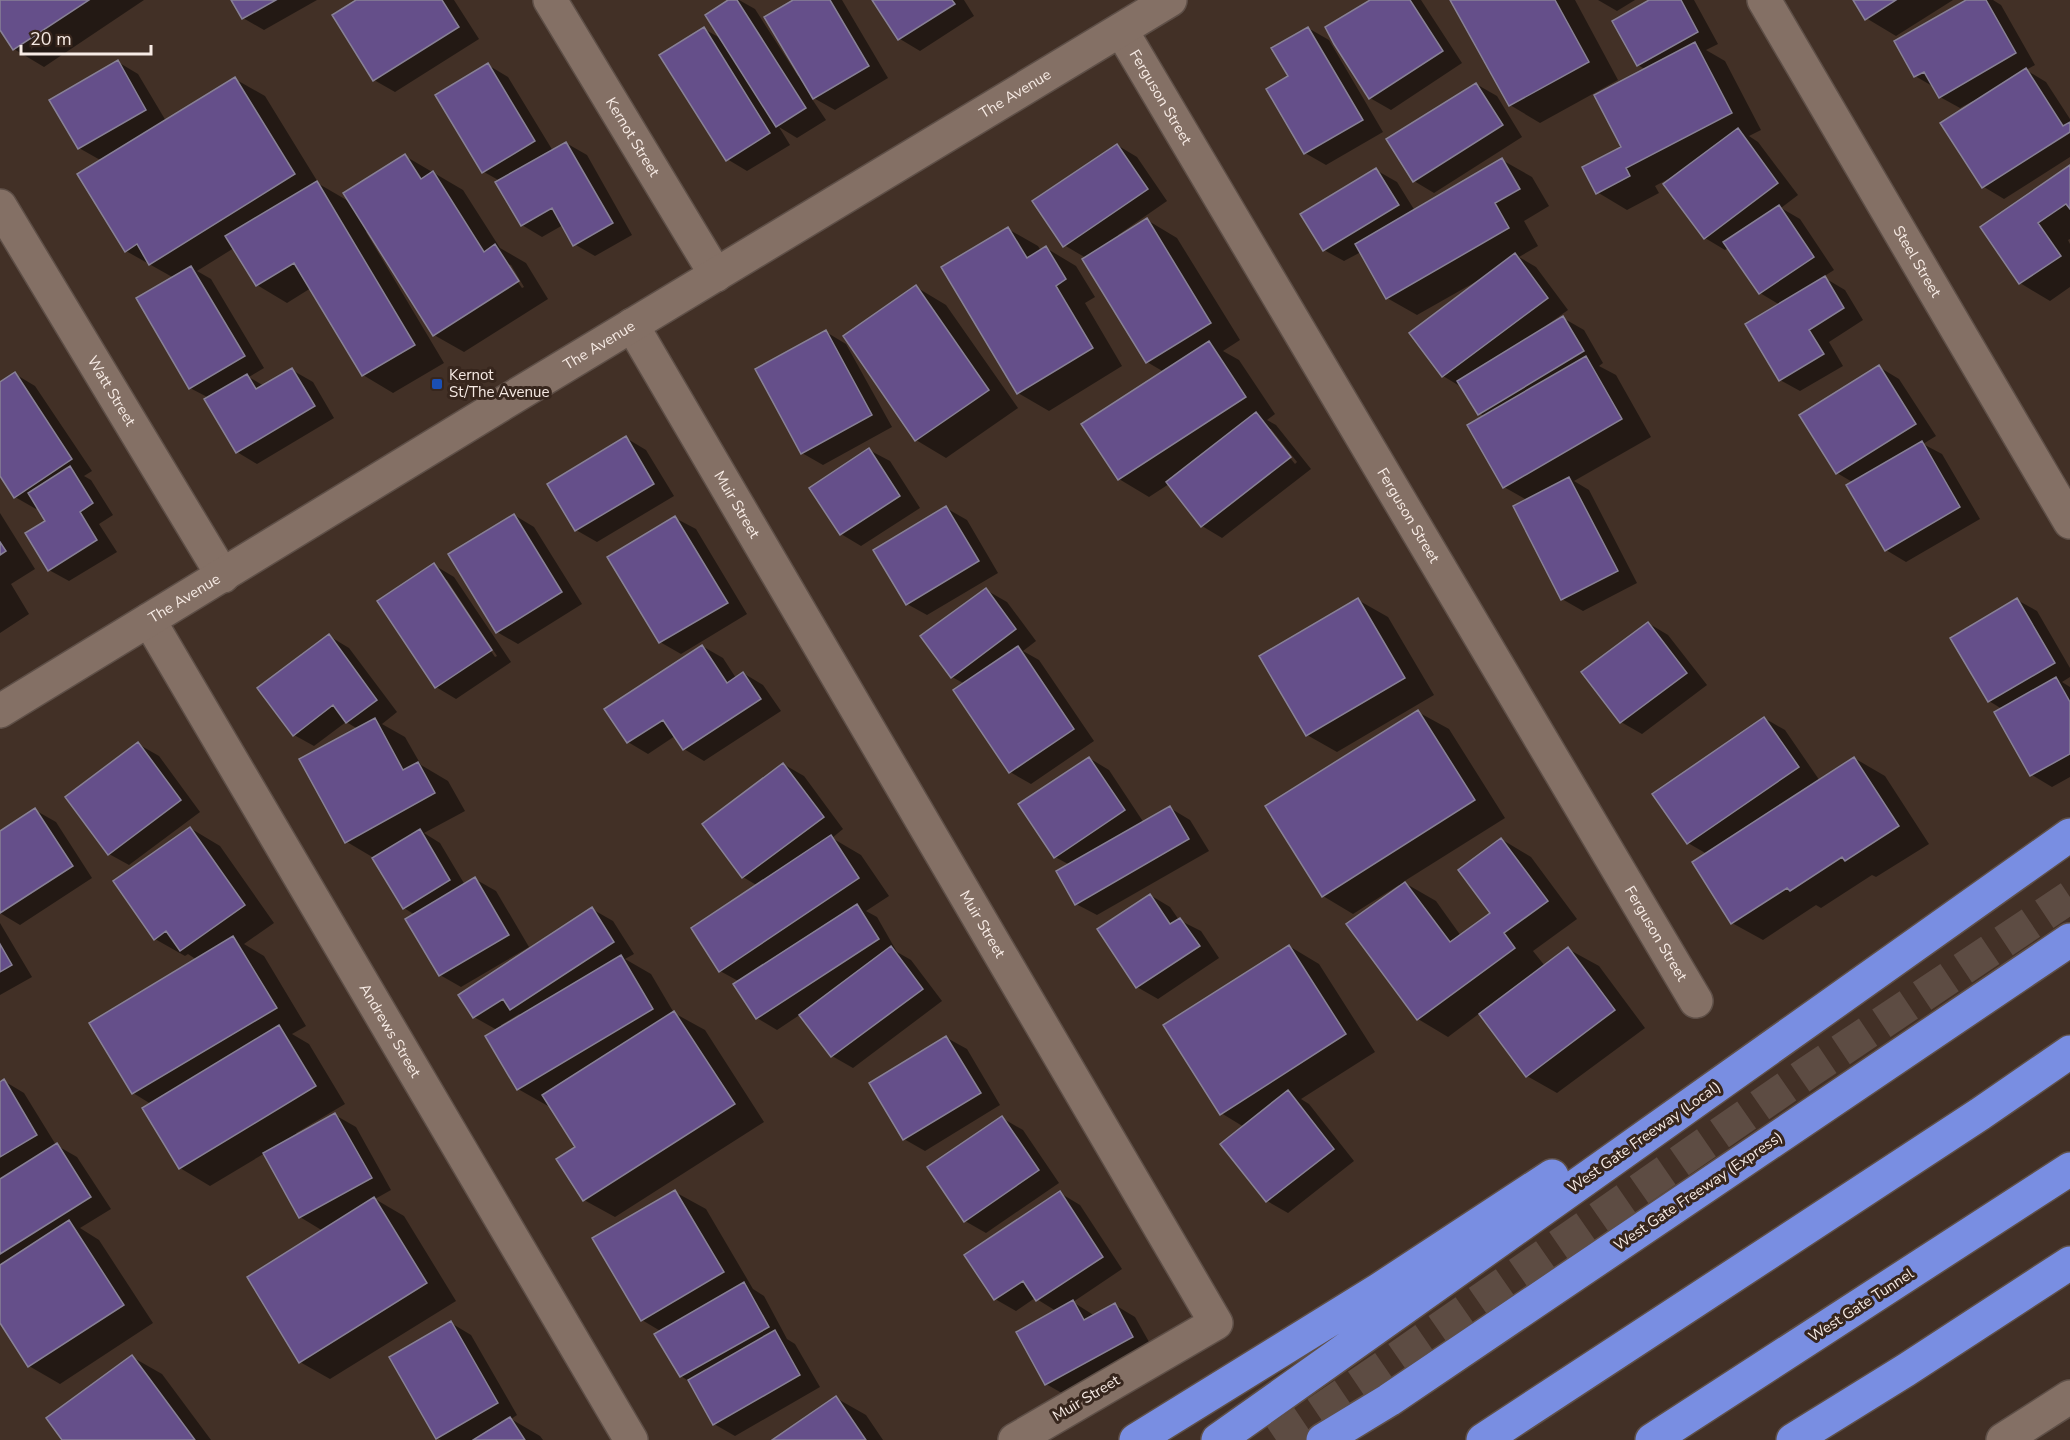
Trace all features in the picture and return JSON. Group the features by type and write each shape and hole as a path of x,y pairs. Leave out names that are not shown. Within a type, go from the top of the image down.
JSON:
{"highway":[{"name":"West Gate Freeway (Local)","path":"1218,1440 2070,835"},
{"path":"1136,1440 1380,1289 2013,874"},
{"name":"West Gate Freeway (Express)","path":"1323,1440 1389,1400 2070,940"},
{"path":"1483,1440 2070,1052"},
{"name":"West Gate Tunnel","path":"1652,1440 2070,1169"},
{"path":"1793,1440 1906,1370 2070,1263"}],"street":[{"name":"Kernot Street","path":"550,0 716,275"},
{"name":"The Avenue","path":"0,711 1170,0"},
{"name":"Steel Street","path":"1764,0 2070,522"},
{"name":"Ferguson Street","path":"1121,30 1696,1001"},
{"name":"Watt Street","path":"0,206 223,576"},
{"name":"Muir Street","path":"632,325 1216,1323 1015,1440"},
{"name":"Andrews Street","path":"149,620 631,1440"},
{"path":"2003,1440 2070,1397"}],"building":[{"path":"0,0 89,0 13,50 0,30"},
{"path":"231,0 276,0 242,19"},
{"path":"356,0 442,0 459,27 373,81 332,15"},
{"path":"728,0 737,0 806,108 776,127 705,15"},
{"path":"793,0 830,0 869,66 813,99 764,17"},
{"path":"872,0 952,0 955,4 898,40"},
{"path":"1370,0 1410,0 1443,51 1369,99 1325,27"},
{"path":"1450,0 1555,0 1589,62 1509,106"},
{"path":"1649,0 1681,0 1698,32 1637,66 1612,21"},
{"path":"1853,0 1896,0 1865,20"},
{"path":"1966,0 1986,0 2016,53 1939,98 1924,72 1914,77 1894,41"},
{"path":"704,27 770,133 726,161 659,55"},
{"path":"1308,27 1363,120 1304,154 1266,89 1288,76 1271,48"},
{"path":"1695,42 1732,113 1626,168 1630,176 1596,194 1582,167 1621,147 1594,95"},
{"path":"118,60 146,110 78,149 49,100"},
{"path":"488,63 535,141 482,173 435,95"},
{"path":"2026,68 2063,126 2070,122 2070,132 1982,188 1940,123"},
{"path":"235,77 295,174 149,265 137,244 125,252 77,174"},
{"path":"1476,83 1503,125 1413,182 1386,139"},
{"path":"1738,128 1778,183 1704,239 1663,184"},
{"path":"566,142 613,223 573,246 552,208 521,226 495,182"},
{"path":"1117,144 1148,189 1063,247 1032,201"},
{"path":"405,154 421,179 433,171 484,252 495,244 519,281 433,336 343,193"},
{"path":"1502,158 1520,189 1495,203 1509,228 1386,299 1355,244"},
{"path":"2070,165 2070,209 2066,204 2038,223 2061,256 2019,284 1980,227"},
{"path":"1376,168 1399,205 1323,251 1300,214"},
{"path":"317,181 415,345 362,376 294,263 256,286 225,236"},
{"path":"1779,205 1814,257 1759,294 1723,242"},
{"path":"1147,218 1211,323 1146,363 1082,259"},
{"path":"1008,227 1027,258 1046,246 1066,279 1056,286 1093,348 1017,394 941,267"},
{"path":"1515,253 1548,298 1442,377 1409,333"},
{"path":"191,266 245,356 189,389 136,298"},
{"path":"1825,276 1844,308 1809,330 1824,354 1779,381 1745,324"},
{"path":"916,285 989,390 915,441 843,336"},
{"path":"1563,316 1584,351 1478,415 1457,381"},
{"path":"826,330 872,415 801,454 755,369"},
{"path":"1209,341 1246,397 1118,480 1081,424"},
{"path":"1586,356 1622,419 1503,488 1467,425"},
{"path":"1879,365 1916,424 1836,474 1799,415"},
{"path":"292,368 315,406 236,453 204,399 247,374 256,389"},
{"path":"15,372 72,459 14,498 0,476 0,382"},
{"path":"1256,412 1291,457 1201,527 1166,482"},
{"path":"626,436 654,484 575,531 547,484"},
{"path":"1922,441 1960,507 1885,551 1846,485"},
{"path":"869,448 900,496 840,535 809,488"},
{"path":"70,466 93,503 80,512 97,540 48,571 25,533 45,521 28,493"},
{"path":"1569,477 1618,571 1561,600 1513,506"},
{"path":"946,506 979,561 906,605 873,550"},
{"path":"514,514 562,592 496,633 448,554"},
{"path":"675,516 728,603 659,643 607,557"},
{"path":"0,542 6,551 0,555"},
{"path":"434,563 492,650 435,688 377,601"},
{"path":"986,588 1016,629 951,678 920,636"},
{"path":"1358,598 1405,678 1306,736 1259,656"},
{"path":"2017,598 2055,663 1988,702 1950,638"},
{"path":"1648,622 1687,673 1620,723 1581,672"},
{"path":"329,634 377,700 346,723 333,705 293,736 257,688"},
{"path":"702,645 727,683 743,672 761,699 683,750 663,720 627,743 604,709"},
{"path":"1018,646 1074,729 1009,773 953,690"},
{"path":"2056,677 2070,702 2070,754 2030,776 1994,712"},
{"path":"1418,710 1475,800 1322,897 1265,806"},
{"path":"1764,717 1799,767 1687,844 1652,794"},
{"path":"375,718 403,770 418,762 435,793 345,843 299,759"},
{"path":"138,742 181,800 108,855 65,797"},
{"path":"1089,757 1125,810 1054,858 1018,804"},
{"path":"1854,757 1899,826 1845,861 1842,857 1790,891 1787,888 1731,924 1692,862"},
{"path":"783,763 824,817 742,878 702,824"},
{"path":"1170,806 1189,839 1075,905 1056,871"},
{"path":"35,808 73,866 0,913 0,831"},
{"path":"190,827 245,905 180,951 166,931 154,940 113,881"},
{"path":"420,829 450,880 403,909 372,858"},
{"path":"831,835 859,878 719,972 691,928"},
{"path":"1501,838 1548,901 1504,933 1515,948 1417,1020 1346,924 1405,882 1450,942 1490,913 1458,870"},
{"path":"475,877 509,935 439,976 405,919"},
{"path":"1150,894 1170,924 1180,918 1200,946 1136,988 1097,929"},
{"path":"857,904 879,939 756,1019 733,984"},
{"path":"592,907 614,942 510,1010 503,999 473,1018 458,995"},
{"path":"233,936 277,1008 132,1094 89,1023"},
{"path":"0,944 12,965 0,972"},
{"path":"1289,945 1346,1034 1220,1115 1163,1025"},
{"path":"891,946 923,989 831,1057 799,1015"},
{"path":"1568,947 1615,1010 1526,1077 1479,1014"},
{"path":"621,955 653,1009 517,1090 485,1036"},
{"path":"674,1011 735,1104 583,1201 556,1159 575,1147 542,1095"},
{"path":"279,1025 316,1086 179,1169 142,1108"},
{"path":"946,1036 981,1093 903,1140 869,1083"},
{"path":"4,1079 37,1135 0,1157 0,1082"},
{"path":"1288,1090 1334,1149 1266,1202 1220,1144"},
{"path":"335,1113 372,1178 299,1218 263,1153"},
{"path":"1002,1116 1039,1170 964,1222 927,1167"},
{"path":"57,1143 91,1197 0,1254 0,1179"},
{"path":"675,1190 724,1272 641,1321 592,1238"},
{"path":"1060,1191 1103,1257 1036,1301 1023,1281 994,1300 964,1255"},
{"path":"374,1197 427,1283 299,1363 247,1277"},
{"path":"69,1220 124,1305 28,1367 0,1323 0,1265"},
{"path":"744,1282 769,1327 680,1377 654,1334"},
{"path":"1073,1300 1084,1320 1115,1303 1133,1337 1045,1385 1016,1332"},
{"path":"451,1321 498,1403 436,1439 389,1357"},
{"path":"775,1330 800,1375 713,1425 688,1380"},
{"path":"132,1355 195,1440 62,1440 46,1418"},
{"path":"836,1396 866,1440 772,1440"},
{"path":"510,1417 525,1440 473,1440"}],"tunnel":[{"path":"1276,1440 1807,1073 2070,897"}],"place":[{"name":"Kernot St/The Avenue","path":"437,384"}]}
